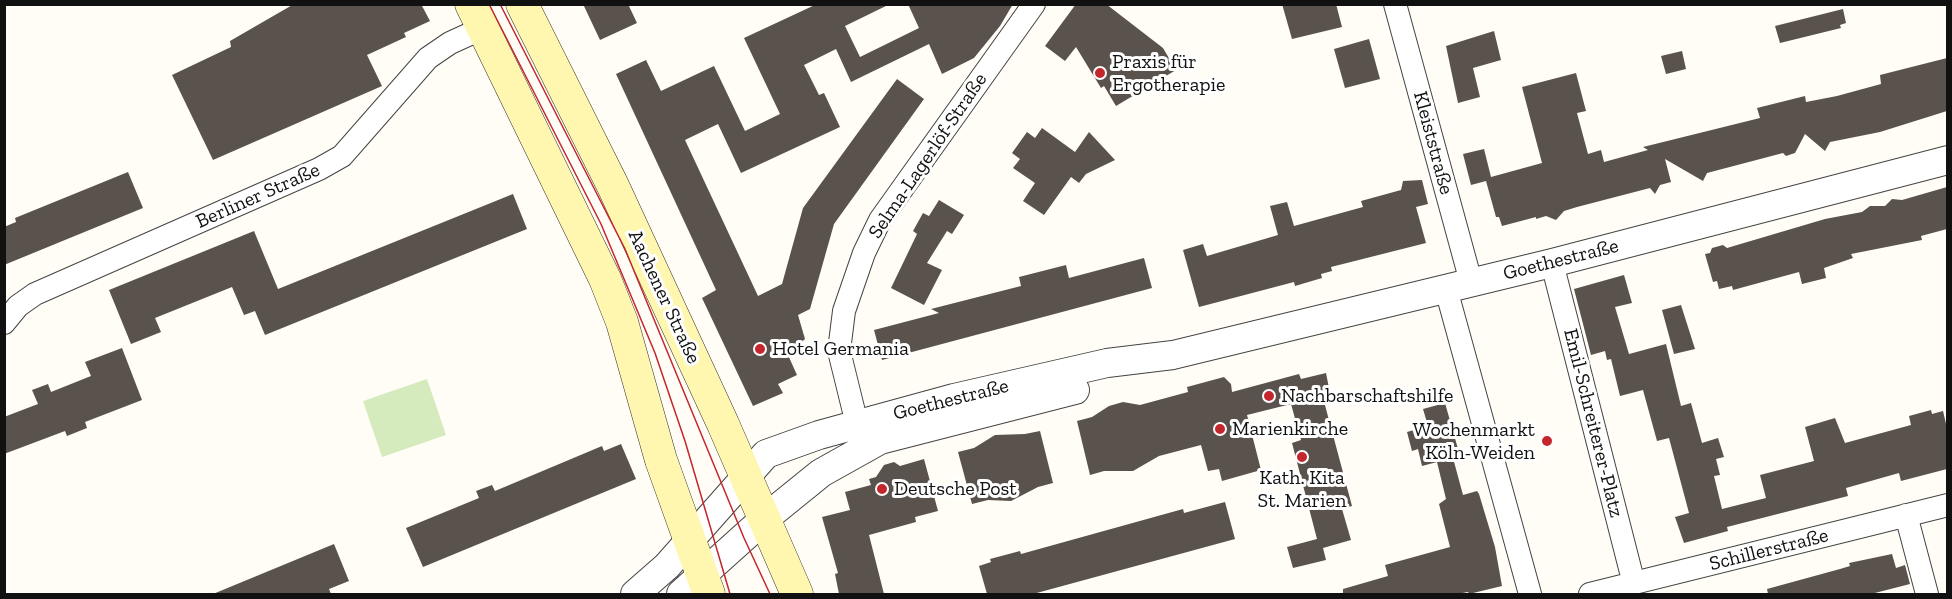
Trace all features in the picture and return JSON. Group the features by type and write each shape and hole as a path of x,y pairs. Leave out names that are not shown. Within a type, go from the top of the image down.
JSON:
{"main road":[{"name":"Aachener Straße","path":"522,4 618,196 723,424 745,480 797,594"},
{"path":"477,16 602,270 622,322 661,460 690,540 698,588"}],"street":[{"name":"Selma-Lagerlöf-Straße","path":"857,423 839,351 843,311 864,253 880,220 1034,4"},
{"name":"Kleiststraße","path":"1395,4 1458,285"},
{"name":"Berliner Straße","path":"4,323 18,306 36,294 319,169 342,156 428,58 450,43 477,16"},
{"name":"Goethestraße","path":"635,594 690,540 766,454 857,423 1107,363 1173,355 1552,263 1947,160"},
{"name":"Emil-Schreiterer-Platz","path":"1552,263 1634,584"},
{"path":"1458,285 1530,594"},
{"name":"Goethestraße","path":"698,588 763,520 821,473 880,440 1113,380 1173,355"},
{"name":"Schillerstraße","path":"1590,594 1947,505"},
{"path":"1906,515 1927,594"}],"green space":[{"path":"427,379 446,435 382,457 363,401"}],"building":[{"path":"294,4 421,4 430,21 404,33 406,37 367,55 382,86 213,160 172,75 231,47 230,41"},
{"path":"583,4 628,4 637,23 600,40"},
{"path":"817,4 890,4 845,26 860,57 919,28 908,4 1013,4 1000,26 974,58 942,74 929,44 851,82 836,49 804,65 819,95 824,93 840,127 741,173 718,124 685,140 758,296 782,284 803,208 897,79 924,99 834,224 810,309 798,315 805,339 788,355 797,375 778,384 783,393 753,406 702,298 716,290 616,74 646,60 661,91 714,66 745,131 780,114 744,38"},
{"path":"1076,4 1106,4 1163,48 1176,70 1116,106 1104,86 1101,88 1076,47 1065,61 1045,46"},
{"path":"1282,4 1336,4 1342,27 1292,39"},
{"path":"1843,9 1846,23 1840,25 1841,28 1780,43 1775,26"},
{"path":"1494,31 1501,60 1473,68 1480,97 1458,103 1446,46"},
{"path":"1369,39 1380,79 1345,88 1334,49"},
{"path":"1682,51 1686,69 1666,74 1661,56"},
{"path":"1947,58 1947,111 1880,132 1830,142 1825,151 1805,134 1795,153 1786,156 1783,153 1707,173 1703,181 1665,159 1671,182 1660,185 1655,194 1650,188 1577,207 1564,211 1556,220 1546,216 1536,219 1536,217 1502,226 1499,217 1496,217 1486,181 1471,185 1463,154 1484,149 1491,177 1542,163 1522,87 1576,73 1586,111 1577,113 1588,154 1601,150 1604,162 1648,150 1643,147 1760,118 1757,108 1805,96 1806,102 1837,96 1881,84 1880,75"},
{"path":"1042,128 1075,152 1089,132 1115,160 1086,174 1079,183 1071,177 1044,215 1023,201 1035,183 1013,168 1020,159 1012,153 1027,132 1035,138"},
{"path":"128,172 143,208 4,265 4,227 16,222 15,218"},
{"path":"1422,180 1428,204 1416,207 1426,243 1331,267 1332,271 1321,274 1322,278 1295,286 1294,282 1199,307 1183,250 1203,244 1207,256 1278,235 1270,206 1287,202 1294,226 1363,207 1361,201 1401,190 1403,181"},
{"path":"1947,187 1947,229 1921,236 1922,240 1851,254 1853,258 1824,268 1826,278 1802,284 1799,272 1733,290 1732,286 1719,289 1717,281 1713,282 1705,254 1710,253 1712,248 1723,245 1727,248 1825,219 1862,212 1870,206 1885,206 1892,199 1902,200"},
{"path":"513,194 527,229 265,335 255,311 244,315 232,287 155,318 161,332 131,344 109,290 254,231 278,289"},
{"path":"939,200 964,215 952,234 947,231 927,263 942,270 924,305 891,288 917,234 913,231 923,213 929,216"},
{"path":"1144,258 1152,288 882,360 874,330 939,313 931,309 1021,286 1019,277 1066,265 1069,278"},
{"path":"1624,275 1632,303 1615,307 1629,354 1666,344 1681,406 1691,403 1702,443 1718,438 1724,457 1716,459 1720,475 1714,476 1722,509 1766,498 1760,475 1814,461 1805,427 1835,418 1845,443 1911,425 1909,416 1931,410 1932,414 1943,411 1947,428 1947,469 1901,481 1899,473 1846,488 1848,496 1727,527 1728,531 1684,543 1675,517 1689,513 1669,438 1657,441 1643,390 1620,396 1611,359 1607,360 1605,351 1591,355 1574,289"},
{"path":"1681,305 1695,349 1674,354 1662,310"},
{"path":"122,348 142,400 85,422 87,428 67,436 65,431 4,454 4,417 38,404 32,390 48,384 51,392 91,376 85,362"},
{"path":"1326,373 1330,393 1322,394 1352,506 1342,509 1351,540 1323,548 1326,560 1293,568 1287,547 1317,539 1292,443 1301,440 1291,404 1247,415 1261,470 1222,481 1219,469 1208,471 1201,445 1159,456 1133,471 1104,471 1090,475 1077,421 1092,417 1109,406 1123,402 1140,405 1188,392 1187,387 1224,377 1231,384 1232,392 1299,374 1301,379"},
{"path":"1445,403 1460,456 1453,458 1463,495 1477,491 1479,494 1495,547 1502,586 1469,594 1468,592 1457,594 1343,594 1343,589 1388,576 1385,565 1450,547 1439,504 1446,499 1437,462 1422,466 1418,449 1412,451 1407,432 1428,426 1423,409"},
{"path":"1040,431 1053,483 1038,487 1011,501 988,500 972,504 958,452 974,448 995,435"},
{"path":"621,444 636,479 423,567 406,528 479,498 476,491 492,485 495,491 602,446 604,451"},
{"path":"924,459 938,511 915,517 916,522 869,535 884,594 839,594 835,574 838,573 822,517 850,510 845,492 871,485 869,479 876,477 884,465 894,462 900,466"},
{"path":"1225,502 1235,539 1033,594 987,594 979,566 991,562 990,559 1020,551 1021,554 1183,509 1184,513"},
{"path":"334,544 349,581 329,589 331,594 213,594"},
{"path":"1892,554 1896,568 1905,565 1910,584 1871,594 1768,594 1767,589 1850,566 1849,563"}],"tram line":[{"path":"489,4 601,224 655,353 685,441 730,594"},
{"path":"500,4 625,249 744,538 770,594"}],"place":[{"name":"Praxis für Ergotherapie","path":"1100,73"},
{"name":"Hotel Germania","path":"760,349"},
{"name":"Nachbarschaftshilfe","path":"1269,396"},
{"name":"Marienkirche","path":"1220,429"},
{"name":"Wochenmarkt Köln-Weiden","path":"1547,441"},
{"name":"Kath. Kita St. Marien","path":"1302,457"},
{"name":"Deutsche Post","path":"882,489"}]}
